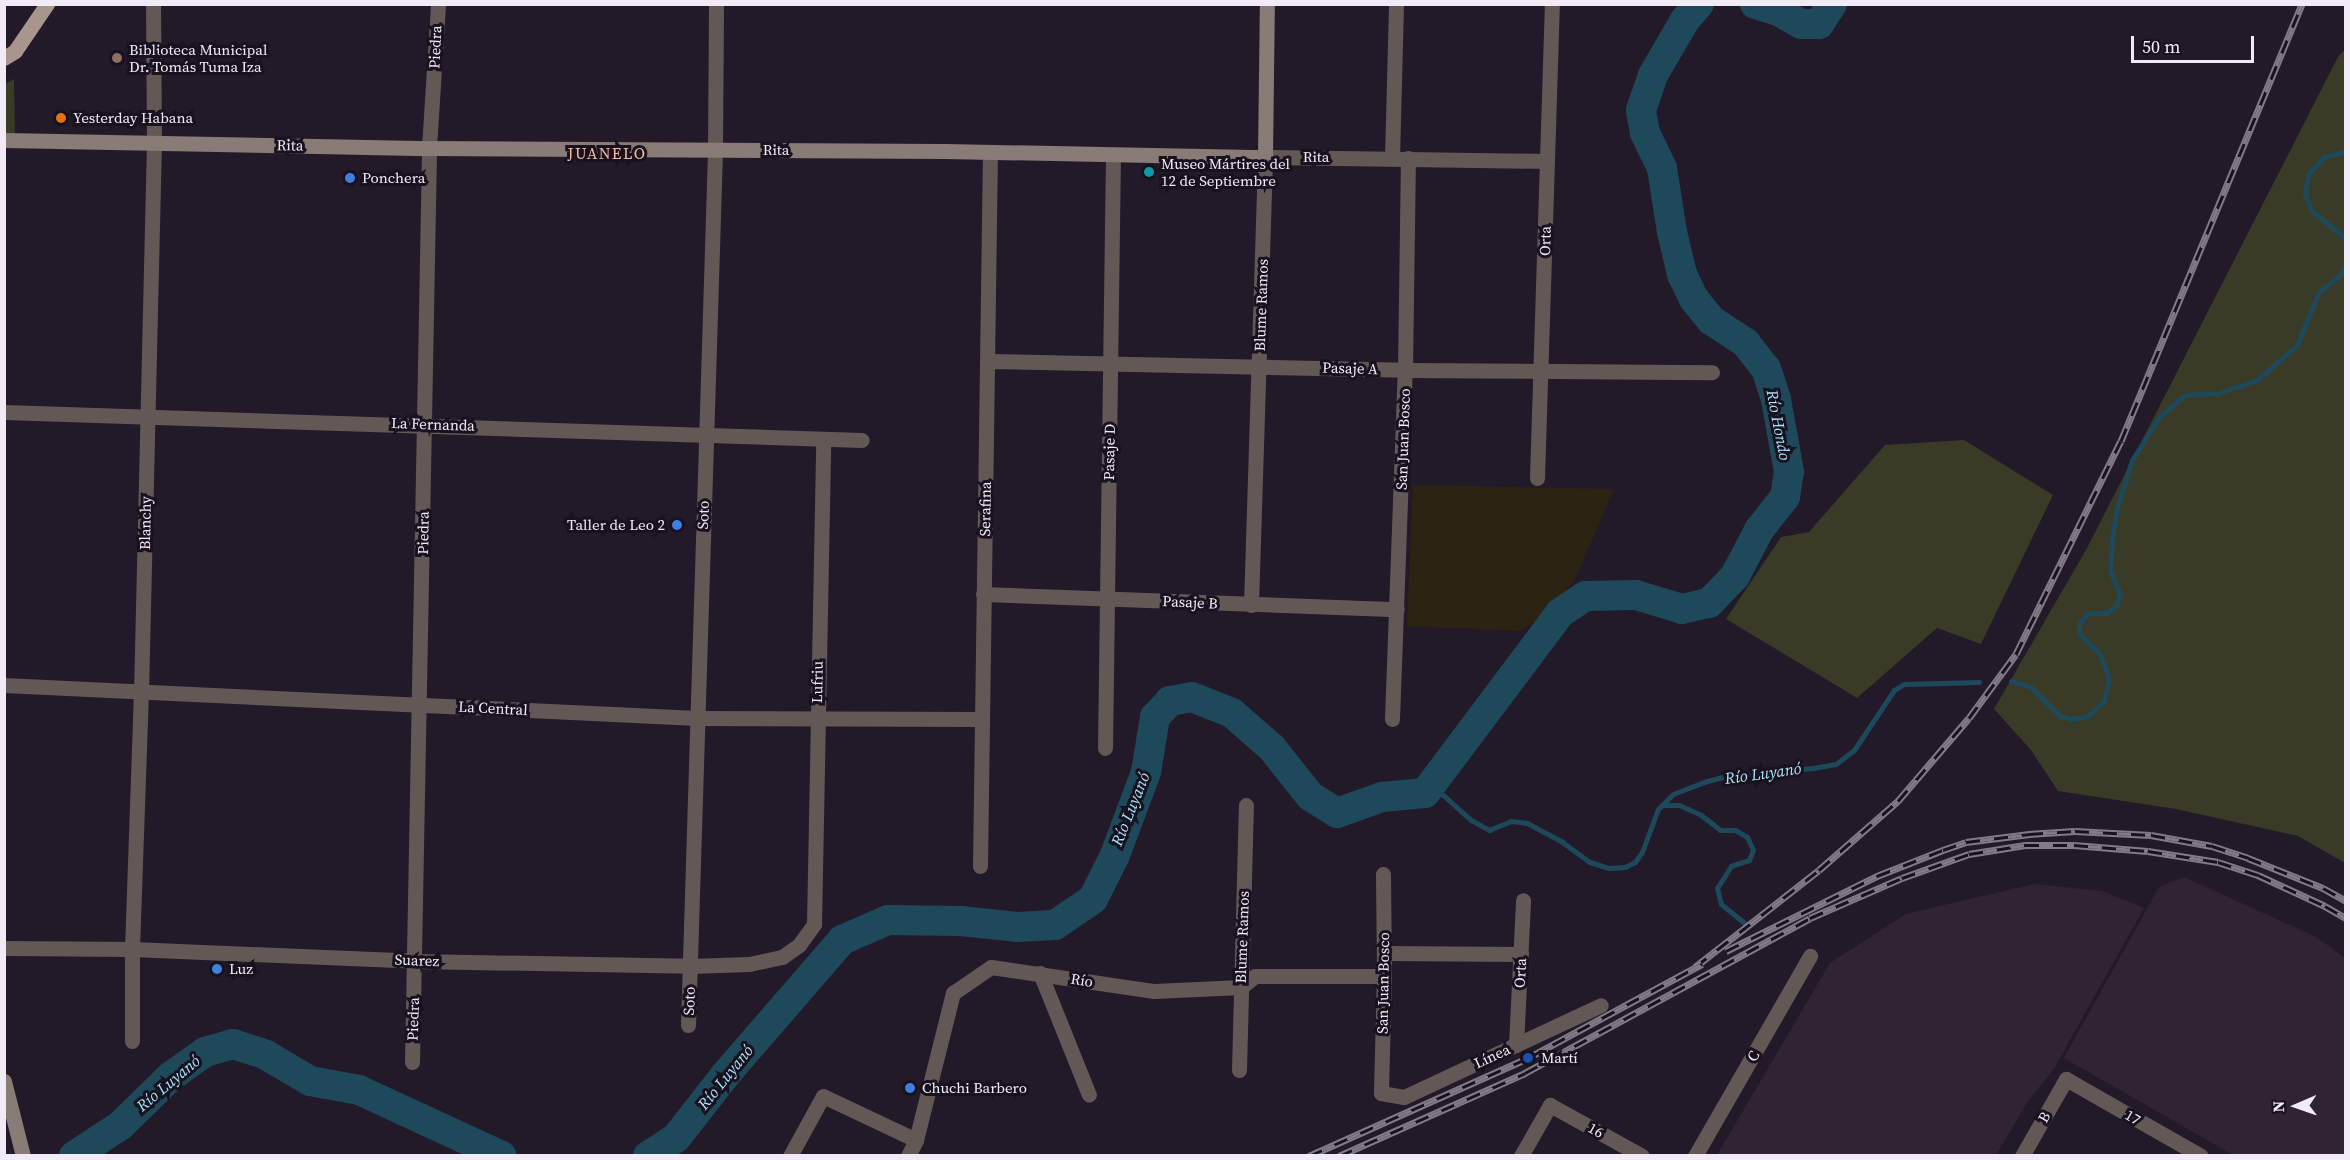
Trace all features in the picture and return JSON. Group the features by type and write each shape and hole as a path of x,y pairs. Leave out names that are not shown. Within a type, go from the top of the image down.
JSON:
{"main road":[{"path":"4,58 15,51 47,4"}],"street":[{"name":"Blanchy","path":"132,1041 132,949 141,693 154,143 153,4"},
{"name":"Piedra","path":"412,1062 429,148 438,4"},
{"name":"Soto","path":"688,1025 715,150 716,4"},
{"name":"Blume Ramos","path":"1251,605 1265,157 1267,4"},
{"path":"1392,158 1396,4"},
{"name":"Orta","path":"1537,478 1552,4"},
{"name":"Rita","path":"4,140 429,148 1547,161"},
{"name":"Serafina","path":"980,866 990,153"},
{"name":"Pasaje D","path":"1105,748 1113,156"},
{"name":"San Juan Bosco","path":"1392,719 1405,370 1408,158"},
{"name":"Pasaje A","path":"988,361 1259,365 1405,370 1542,369 1712,372"},
{"name":"La Fernanda","path":"4,412 424,423 862,440"},
{"name":"Lufriu","path":"814,924 823,439"},
{"name":"Pasaje B","path":"983,594 1397,609"},
{"name":"La Central","path":"4,685 697,718 982,719"},
{"name":"Blume Ramos","path":"1239,1070 1246,805"},
{"name":"San Juan Bosco","path":"1381,1093 1384,976 1383,874"},
{"name":"Orta","path":"1516,1045 1522,900"},
{"name":"Suarez","path":"4,948 132,949 415,961 690,966 749,964 782,957 798,945 814,924"},
{"path":"1384,953 1521,954"},
{"name":"C","path":"1695,1155 1810,956"},
{"name":"Río","path":"908,1155 916,1140 953,993 992,967 1154,991 1241,987 1255,976 1384,976"},
{"path":"1040,973 1089,1095"},
{"name":"Línea","path":"1381,1093 1404,1097 1601,1005"},
{"name":"B","path":"2022,1155 2066,1079"},
{"name":"17","path":"2066,1079 2201,1155"},
{"path":"4,1081 23,1155"},
{"path":"790,1155 823,1096 916,1140"},
{"name":"16","path":"1521,1155 1550,1105 1642,1155"}],"shaded area":[{"path":"1413,485 1614,489 1575,580 1546,614 1520,631 1407,626"},
{"path":"2184,877 2316,937 2345,958 2345,1155 2233,1155 2064,1058 2159,887"},
{"path":"2034,884 2102,891 2144,908 2053,1070 2028,1101 1996,1155 1717,1155 1830,963 1906,914"}],"green space":[{"path":"2345,50 2345,863 2298,836 2176,809 2058,791 2031,750 1994,709 2087,548 2339,55"},
{"path":"14,79 15,135 5,135 5,84"},
{"path":"1964,440 2053,495 1981,644 1937,628 1857,698 1726,619 1781,537 1809,532 1885,445"}],"waterway":[{"name":"Río Luyanó","path":"648,1156 676,1138 726,1074 842,940 888,920 961,921 1017,927 1055,925 1093,899 1115,855 1146,772 1155,717 1170,701 1192,697 1232,713 1272,748 1310,796 1337,813 1382,797 1425,793 1560,613 1585,596 1636,595 1682,609 1709,603 1735,576 1759,530 1785,497 1789,472 1776,399 1766,369 1746,343 1711,320 1694,299 1682,274 1672,232 1662,168 1645,133 1641,110 1653,75 1685,20 1699,4"},
{"name":"Río Hondo","path":"1755,4 1778,11 1801,24 1819,24 1832,4"},
{"name":"Río Luyanó","path":"2346,151 2324,157 2308,175 2305,195 2312,211 2346,239"},
{"name":"Río Luyanó","path":"2011,681 2031,687 2060,716 2072,719 2088,716 2104,701 2109,679 2100,654 2079,633 2079,624 2088,613 2107,613 2116,606 2120,594 2110,570 2112,538 2117,508 2132,460 2160,416 2185,395 2218,393 2257,380 2297,345 2319,292 2340,275 2346,262"},
{"name":"Río Luyanó","path":"1425,793 1443,795 1471,820 1489,830 1511,821 1527,823 1562,842 1590,862 1609,868 1625,867 1635,862 1642,852 1658,809 1673,794 1727,776 1836,764 1854,750 1894,690 1904,684 1979,682"},
{"path":"1663,805 1679,805 1701,815 1720,830 1735,830 1747,837 1753,850 1749,860 1731,866 1717,888 1721,904 1748,926"},
{"name":"Río Luyanó","path":"74,1156 121,1125 170,1077 205,1052 233,1044 266,1055 310,1081 359,1090 502,1156"}],"railway":[{"path":"1695,967 1819,870 1898,801 1969,718 2016,654 2121,441 2302,4"},
{"path":"1726,951 1877,876 1943,850 1966,842 2029,834 2075,831 2151,835 2212,846 2323,888 2346,901"},
{"path":"1339,1156 1525,1073 1810,918 1902,878 1969,854 2025,845 2074,845 2148,851 2218,862 2258,875 2346,918"},
{"path":"1309,1156 1528,1058 1702,964"}],"place":[{"name":"Biblioteca Municipal Dr. Tomás Tuma Iza","path":"117,58"},
{"name":"Yesterday Habana","path":"61,118"},
{"name":"Museo Mártires del 12 de Septiembre","path":"1149,172"},
{"name":"Ponchera","path":"350,178"},
{"name":"Taller de Leo 2","path":"677,525"},
{"name":"Luz","path":"217,969"},
{"name":"Martí","path":"1528,1058"},
{"name":"Chuchi Barbero","path":"910,1088"}],"district":[{"name":"JUANELO","path":"607,153"}]}
